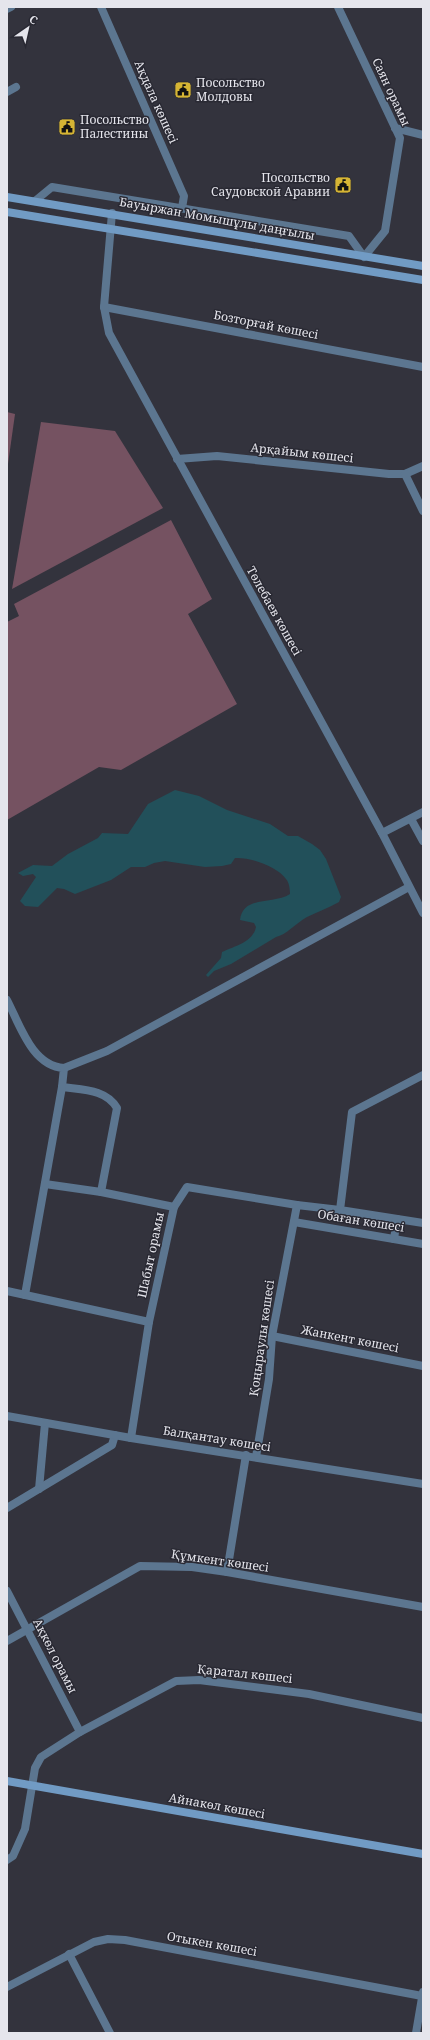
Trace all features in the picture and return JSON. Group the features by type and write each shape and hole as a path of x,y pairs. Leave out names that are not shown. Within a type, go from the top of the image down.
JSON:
{"main road":[{"name":"Бауыржан Момышұлы даңғылы","path":"7,197 112,213 423,266"},
{"path":"7,212 423,280"},
{"name":"Айнакөл көшесі","path":"7,1781 423,1854"}],"street":[{"path":"7,9 11,7"},
{"name":"Ақдала көшесі","path":"101,7 184,196 182,208"},
{"name":"Саян орамы","path":"338,7 400,138 385,231 364,257"},
{"path":"7,92 16,87"},
{"path":"395,128 423,135"},
{"path":"35,201 52,187 348,236 364,257"},
{"name":"Төлебаев көшесі","path":"112,213 104,307 109,333 120,356 382,833 423,913"},
{"name":"Бозторғай көшесі","path":"104,307 423,367"},
{"name":"Арқайым көшесі","path":"177,459 208,456 405,474 423,466"},
{"path":"405,474 423,511"},
{"path":"382,833 423,812"},
{"path":"411,819 423,841"},
{"path":"7,1000 34,1051 45,1062 56,1068 64,1068 107,1051 409,887"},
{"path":"25,1295 62,1087 64,1068"},
{"path":"340,1210 352,1112 423,1074"},
{"path":"62,1087 102,1094 112,1099 117,1108 101,1192"},
{"name":"Шабыт орамы","path":"45,1184 101,1192 174,1207 149,1322 131,1438"},
{"path":"174,1207 187,1187 423,1223"},
{"name":"Қоңыраулы көшесі","path":"256,1457 269,1379 272,1336 297,1204"},
{"path":"394,1239 397,1219"},
{"name":"Обаған көшесі","path":"294,1222 423,1244"},
{"path":"7,1291 149,1322"},
{"name":"Жанкент көшесі","path":"272,1336 423,1366"},
{"name":"Балқантау көшесі","path":"7,1416 131,1438 423,1484"},
{"path":"39,1489 46,1423"},
{"path":"7,1508 112,1445 115,1435"},
{"path":"227,1572 246,1455"},
{"name":"Құмкент көшесі","path":"7,1641 140,1566 192,1567 227,1572 423,1607"},
{"name":"Ақкөл орамы","path":"7,1591 80,1732"},
{"name":"Қаратал көшесі","path":"10,1858 25,1829 35,1768 41,1757 80,1732 176,1681 199,1680 309,1694 423,1718"},
{"name":"Отыкен көшесі","path":"7,1987 99,1940 125,1940 423,1994"},
{"path":"69,1954 110,2033"},
{"path":"416,2033 423,1994"}],"shaded area":[{"path":"7,412 15,414 7,471"},
{"path":"41,422 115,431 163,508 12,589"},
{"path":"171,520 212,599 188,614 237,704 121,770 99,767 7,820 7,622 19,616 14,604"}],"water":[{"path":"175,790 199,796 227,810 270,824 288,836 298,836 312,844 320,850 326,859 341,897 339,902 307,917 284,934 276,937 231,964 214,971 208,977 206,975 221,958 222,952 243,943 254,932 256,927 254,923 240,920 242,912 253,904 290,894 287,880 282,874 270,866 241,858 235,858 231,864 205,867 165,861 154,863 145,867 131,867 111,880 75,894 64,889 57,888 38,907 25,906 20,901 36,877 33,874 23,876 18,873 33,865 52,866 68,854 98,838 102,833 128,834 148,804"}],"place":[{"name":"Посольство Молдовы","path":"183,90"},
{"name":"Посольство Палестины","path":"67,127"},
{"name":"Посольство Саудовской Аравии","path":"343,185"}]}
